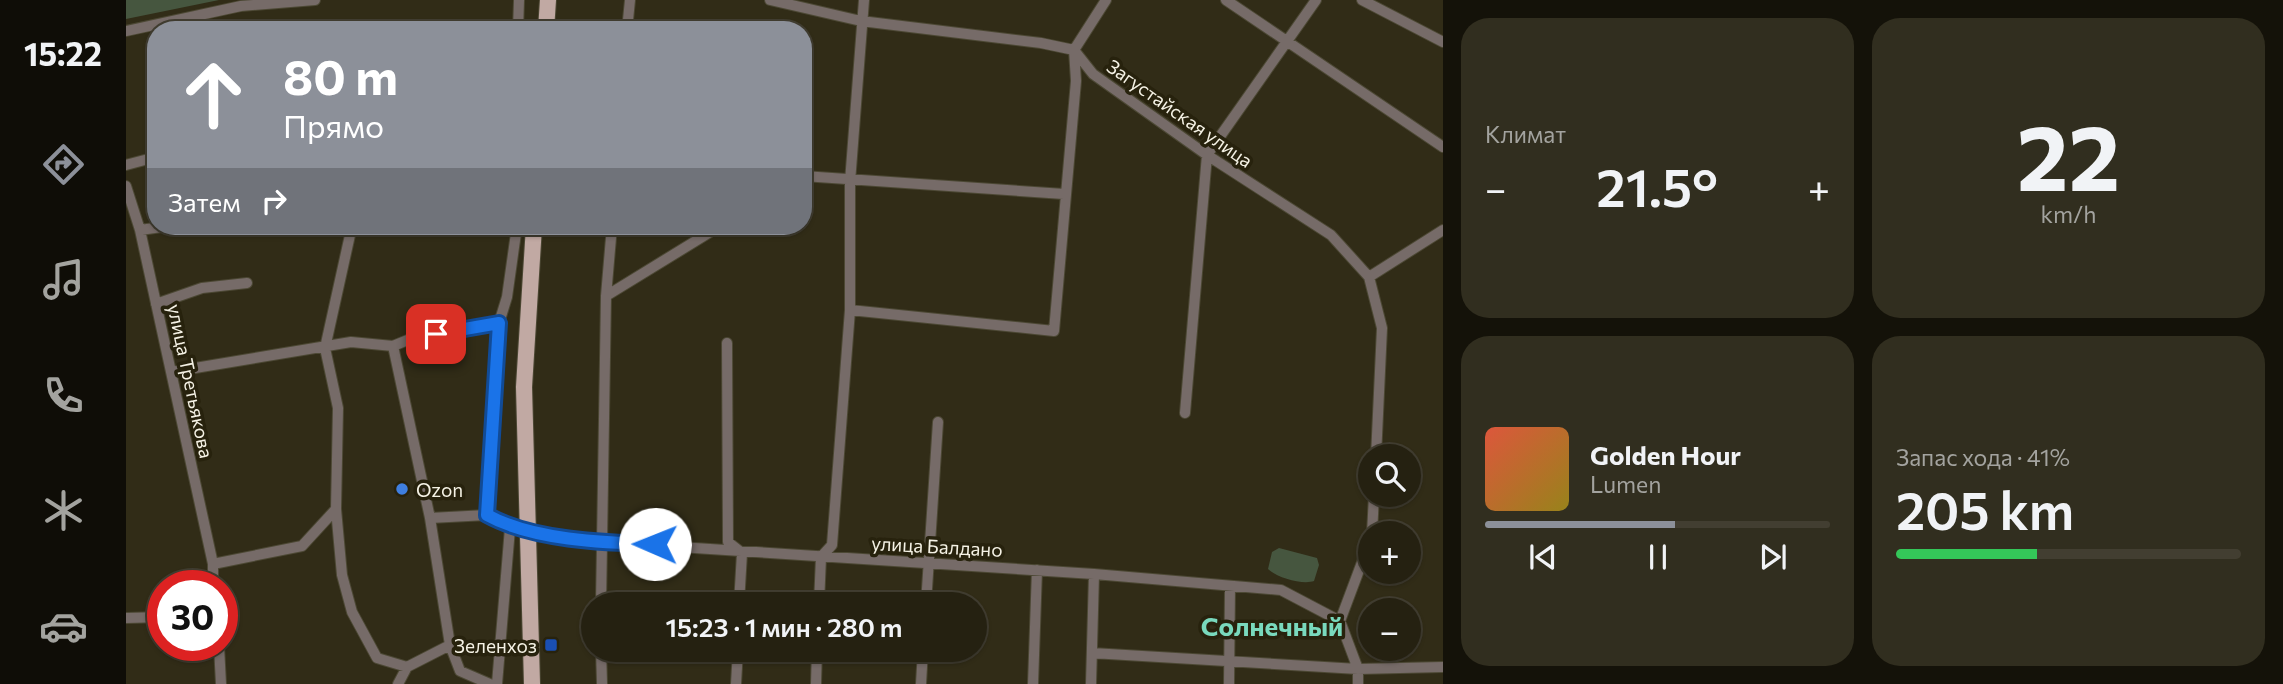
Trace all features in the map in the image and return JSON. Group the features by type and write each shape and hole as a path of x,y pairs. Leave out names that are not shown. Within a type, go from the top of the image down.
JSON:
{"main road":[{"path":"547,21 548,0"},
{"path":"532,684 518,528 533,235"}],"street":[{"path":"172,21 241,6 315,0"},
{"path":"518,21 519,0"},
{"path":"628,21 630,0"},
{"path":"770,0 861,21 1041,43 1074,50"},
{"path":"820,592 821,557 832,545 850,310 850,182 864,0"},
{"path":"850,310 1054,331 1076,80 1074,50 1106,0"},
{"path":"1226,0 1443,147"},
{"path":"1185,413 1207,155 1316,0"},
{"path":"1362,0 1443,42"},
{"path":"126,31 147,26"},
{"name":"Загустайская улица","path":"1074,50 1093,74 1207,155 1331,235 1368,277 1382,328 1377,444"},
{"path":"126,164 147,159"},
{"path":"812,178 1064,194"},
{"name":"улица Третьякова","path":"126,186 140,230 212,570"},
{"path":"140,230 147,229"},
{"path":"1368,277 1443,230"},
{"path":"350,235 325,348 338,408 336,509 342,575 352,612 377,658 407,667"},
{"path":"430,518 487,515 499,323 507,298 516,235"},
{"path":"601,592 606,296 611,235"},
{"path":"606,296 705,235"},
{"path":"156,304 202,288 247,283"},
{"path":"171,372 351,342 393,346 415,337 499,323"},
{"path":"727,343 728,542 742,553 740,592"},
{"path":"393,346 430,518 450,645 460,671 490,684"},
{"path":"927,592 938,422"},
{"path":"212,564 302,546 336,509"},
{"name":"улица Балдано","path":"487,515 518,528 602,542 655,544 742,553 929,562 1280,590 1340,621"},
{"path":"497,684 518,528"},
{"path":"1033,684 1037,570"},
{"path":"1358,573 1340,621 1359,669 1358,684"},
{"path":"1091,684 1094,574"},
{"path":"1228,684 1230,586"},
{"path":"126,618 147,617"},
{"path":"400,683 407,667 450,645"},
{"path":"1093,653 1359,669 1443,667"},
{"path":"220,661 221,684"},
{"path":"601,662 601,684"},
{"path":"736,684 737,662"},
{"path":"816,684 817,662"},
{"path":"921,684 922,662"}],"green space":[{"path":"126,0 219,0 126,19"},
{"path":"1279,548 1317,558 1319,565 1314,581 1290,580 1268,569 1272,552"}],"place":[{"name":"Ozon","path":"402,489"},
{"name":"Зеленхоз","path":"551,645"}],"district":[{"name":"Солнечный","path":"1272,625"}],"route":[{"path":"436,334 499,323 487,515 510,528 602,542 655,544"}]}
